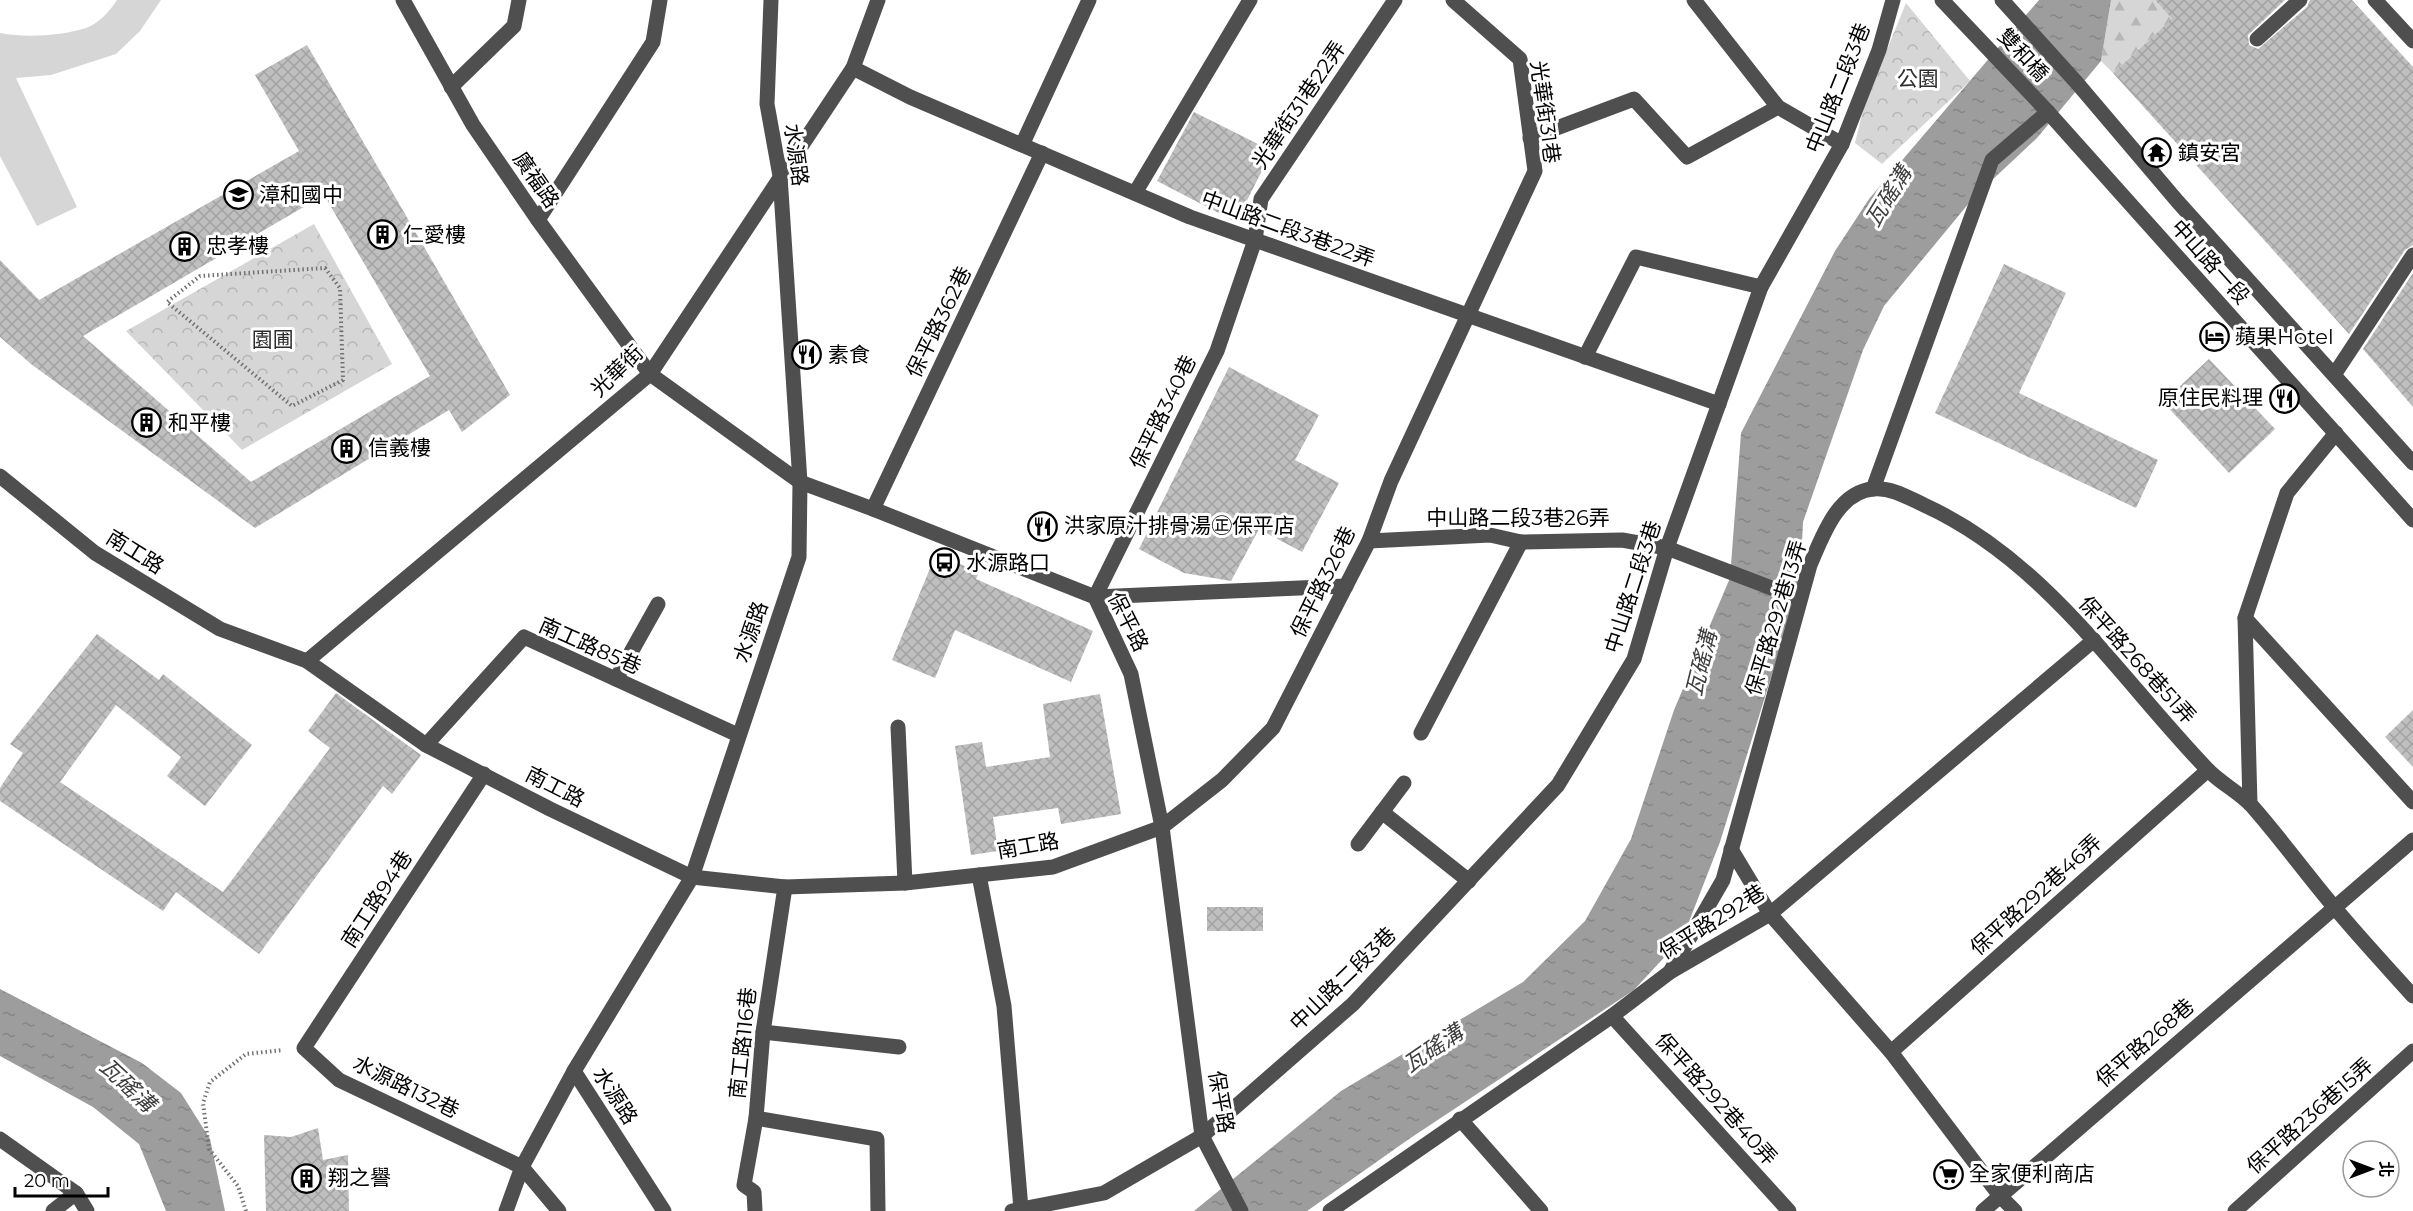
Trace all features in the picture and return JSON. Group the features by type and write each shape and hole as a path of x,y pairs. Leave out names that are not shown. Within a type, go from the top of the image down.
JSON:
{"street":[{"name":"廣福路","path":"403,0 473,125 538,220 651,374"},
{"path":"452,87 514,26 519,0"},
{"path":"538,220 652,42 660,0"},
{"name":"水源路","path":"664,1211 574,1071 692,877 799,557 800,482 780,176 767,104 771,0"},
{"name":"光華街","path":"308,661 651,374 853,68 878,0"},
{"path":"1022,145 1089,0"},
{"path":"1135,193 1250,0"},
{"name":"光華街31巷22弄","path":"1255,240 1262,199 1395,0"},
{"name":"光華街31巷","path":"1453,0 1520,59 1535,171 1467,316"},
{"path":"1694,0 1778,107 1842,144"},
{"name":"中山路二段3巷","path":"1017,1210 1053,1207 1104,1193 1202,1136 1353,1004 1558,785 1634,658 1667,548 1761,287 1842,144 1879,50 1893,0"},
{"name":"雙和橋","path":"1942,0 2048,112"},
{"name":"雙和橋","path":"2002,0 2077,83"},
{"path":"2257,39 2300,0"},
{"path":"2376,0 2413,41"},
{"name":"中山路二段3巷22弄","path":"853,68 910,97 1190,217 1719,404"},
{"name":"中山路一段","path":"2077,83 2178,202 2413,463"},
{"path":"1530,138 1634,99 1687,157 1778,107"},
{"path":"1873,489 1992,160 2048,112"},
{"name":"中山路一段","path":"2048,112 2413,520"},
{"name":"保平路362巷","path":"873,509 1042,153"},
{"name":"保平路340巷","path":"1095,597 1217,351 1255,240"},
{"path":"2334,375 2413,255"},
{"path":"1585,357 1636,257 1761,287"},
{"name":"保平路326巷","path":"1162,827 1222,780 1273,728 1369,541 1390,481 1467,316"},
{"name":"保平路","path":"651,374 800,482 1095,597 1131,675 1162,827 1202,1136 1241,1211"},
{"path":"2250,804 2245,618 2287,493 2336,433"},
{"name":"南工路","path":"0,476 94,553 220,628 308,661 426,745 692,877 785,887 905,884 1053,867 1162,827"},
{"name":"保平路292巷13弄","path":"1670,972 1723,880 1810,565 1826,528 1839,507 1860,493 1873,489"},
{"name":"保平路268巷51弄","path":"1873,489 1898,493 1955,519 2009,556 2094,640 2208,770 2250,804 2335,908 2413,996"},
{"name":"中山路二段3巷26弄","path":"1369,541 1490,535 1521,542 1622,540 1667,548 1800,599"},
{"path":"1421,733 1521,542"},
{"path":"1095,597 1346,586"},
{"path":"615,679 658,604"},
{"path":"2245,618 2413,802"},
{"name":"南工路85巷","path":"426,745 525,638 738,735"},
{"name":"保平路292巷","path":"1330,1211 1612,1016 1670,972 1770,914 2094,640"},
{"path":"898,728 905,884"},
{"name":"保平路292巷46弄","path":"1891,1052 2208,770"},
{"name":"南工路94巷","path":"304,1048 484,774"},
{"path":"1358,844 1404,783"},
{"path":"1382,812 1469,881"},
{"name":"保平路268巷","path":"1983,1211 2413,840"},
{"path":"1731,849 1770,914 1891,1052 2000,1196 2015,1211"},
{"path":"979,875 1004,1006 1017,1210"},
{"name":"南工路116巷","path":"785,887 763,1032 756,1118 877,1139 879,1211"},
{"name":"保平路292巷40弄","path":"1612,1016 1789,1211"},
{"path":"763,1032 899,1047"},
{"name":"水源路132巷","path":"304,1048 339,1080 522,1167"},
{"name":"保平路236巷15弄","path":"2235,1211 2413,1051"},
{"path":"507,1211 522,1167 574,1071"},
{"path":"755,1211 754,1192 744,1185 756,1118"},
{"path":"1460,1119 1541,1211"},
{"path":"0,1139 76,1193 87,1211"},
{"path":"522,1167 559,1211"},
{"path":"52,1211 76,1193"}],"path":[{"path":"326,268 340,288 343,380 292,406 166,302 200,276 326,268"},
{"path":"246,1211 238,1186 209,1149 203,1103 210,1082 246,1054 304,1048"}],"green space":[{"path":"117,0 161,0 140,31 116,54 51,75 16,78 77,207 37,226 0,156 0,33 43,35 86,28 103,17"},
{"path":"2111,0 2155,0 2179,27 2160,30 2113,73 2101,61"},
{"name":"公園","path":"1906,3 1970,81 1882,164 1855,143 1864,106"},
{"name":"園圃","path":"314,224 392,364 242,450 126,331"}],"water":[{"name":"瓦磘溝","path":"2039,0 2111,0 2101,61 2037,138 1974,197 1884,306 1863,350 1803,522 1800,584 1720,842 1683,937 1634,990 1409,1139 1307,1211 1194,1211 1341,1091 1523,982 1585,921 1631,839 1674,710 1730,578 1741,433 1835,251 1869,199"},
{"name":"瓦磘溝","path":"0,989 142,1063 181,1093 210,1139 225,1211 166,1211 139,1144 93,1107 0,1056"}],"building":[{"path":"2155,0 2285,0 2248,35 2249,45 2258,49 2307,7 2310,0 2352,0 2413,67 2413,245 2405,250 2349,334 2113,73 2172,19"},
{"path":"307,45 510,395 462,432 449,410 255,528 31,364 0,337 0,260 39,300 299,151 255,75","holes":["324,195 430,376 251,482 83,336"]},
{"path":"1194,112 1272,151 1236,222 1157,181"},
{"path":"2004,264 2066,293 2019,393 2158,460 2136,508 1935,413"},
{"path":"2413,273 2413,407 2363,349"},
{"path":"2209,359 2275,429 2229,473 2163,402"},
{"path":"1229,367 1319,415 1295,460 1339,483 1302,552 1259,529 1231,581 1184,573 1139,549"},
{"path":"936,554 979,572 976,579 1093,631 1071,682 955,630 935,678 892,660"},
{"path":"97,634 159,680 163,674 252,745 205,806 167,776 181,757 116,705 60,782 223,892 330,748 308,731 336,693 421,755 392,794 383,786 259,954 176,892 163,911 0,801 0,788 23,753 10,744"},
{"path":"1100,694 1121,814 1061,824 1058,808 993,817 998,851 971,855 955,746 982,742 986,767 1050,757 1043,704"},
{"path":"2413,710 2413,767 2385,737"},
{"path":"1207,907 1263,907 1263,931 1207,931"},
{"name":"翔之譽","path":"318,1128 323,1160 348,1155 349,1211 266,1211 264,1135 291,1137"}],"place":[{"name":"鎮安宮","path":"2157,153"},
{"name":"漳和國中","path":"238,195"},
{"name":"仁愛樓","path":"382,235"},
{"name":"忠孝樓","path":"185,246"},
{"name":"蘋果Hotel","path":"2214,337"},
{"name":"素食","path":"807,355"},
{"name":"原住民料理","path":"2284,398"},
{"name":"和平樓","path":"147,423"},
{"name":"信義樓","path":"347,448"},
{"name":"洪家原汁排骨湯㊣保平店","path":"1043,526"},
{"name":"水源路口","path":"945,563"},
{"name":"全家便利商店","path":"1948,1174"},
{"name":"翔之譽","path":"307,1178"}]}
